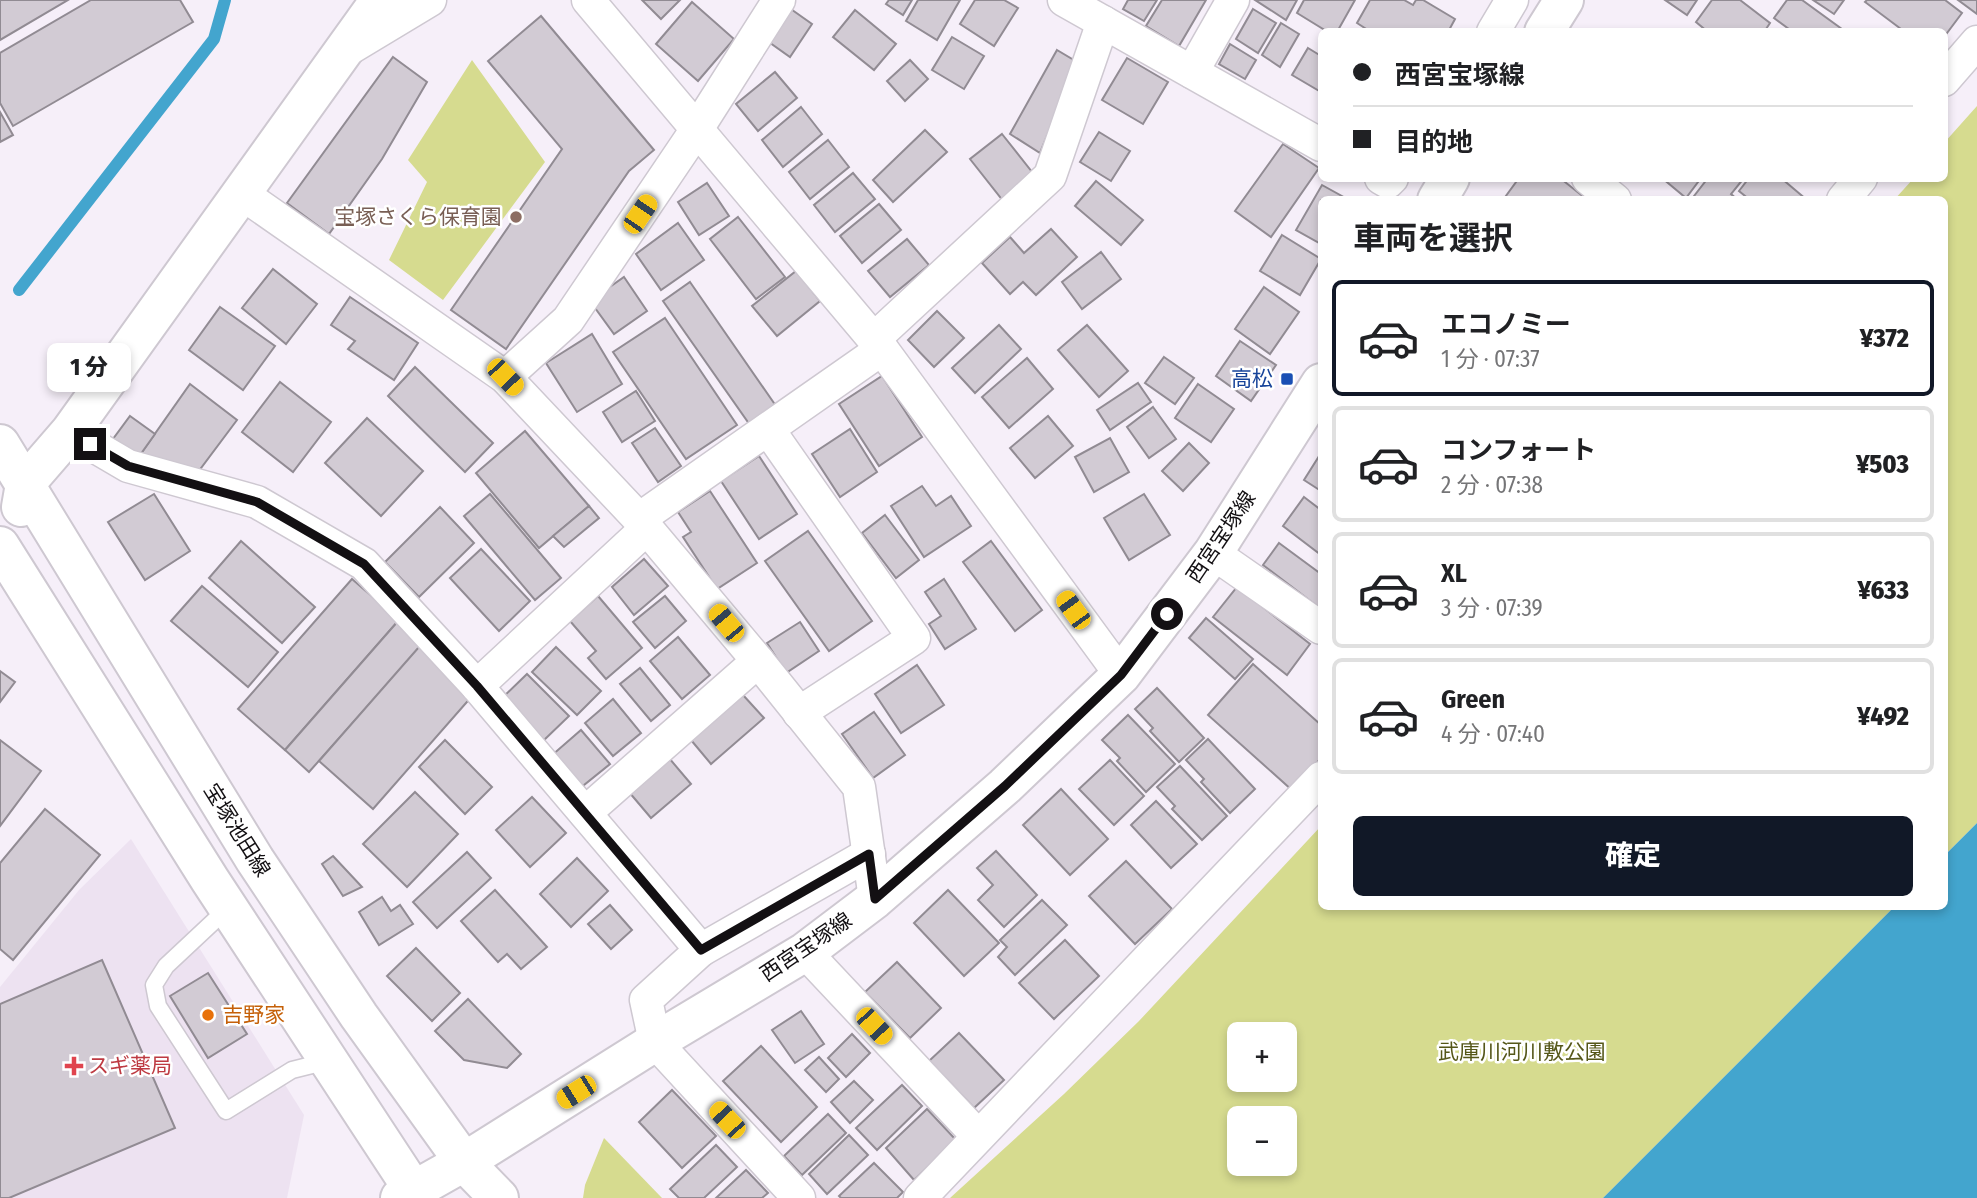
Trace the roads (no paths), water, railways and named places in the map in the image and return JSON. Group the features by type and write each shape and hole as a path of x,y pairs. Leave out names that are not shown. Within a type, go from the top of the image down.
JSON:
{"street":[{"path":"380,0 70,432 25,484 4,563 328,1061 412,1196"},
{"path":"343,52 429,0"},
{"path":"588,0 878,344 1121,675"},
{"path":"505,377 568,320 697,130 779,0"},
{"path":"1064,0 1318,143"},
{"path":"1192,72 1233,0"},
{"path":"1495,28 1512,0"},
{"path":"1546,28 1564,0"},
{"path":"477,686 643,523 878,344 1050,176 1103,22"},
{"path":"1948,75 1977,42"},
{"path":"1593,182 1610,196"},
{"path":"1846,196 1858,182"},
{"path":"241,193 505,377 643,523 859,787 875,899"},
{"name":"西宮宝塚線","path":"412,1196 655,1042 805,952 875,899 1005,786 1121,675 1213,553 1318,388"},
{"path":"768,429 914,638 799,713"},
{"path":"70,432 128,466 257,502 364,564 477,686 701,950"},
{"name":"宝塚池田線","path":"0,444 255,860 359,1016 464,1161 499,1198"},
{"path":"1213,553 1318,626"},
{"path":"585,813 758,661"},
{"path":"919,1198 1318,781"},
{"path":"799,1198 655,1042 646,1000 701,950 869,854"},
{"path":"805,952 978,1136"}],"lane":[{"path":"228,908 166,966 154,985 158,1006 204,1079 226,1111 292,1070 328,1061"}],"water":[{"path":"1977,823 1977,1198 1603,1198 1891,910 1948,910 1948,852"}],"waterway":[{"path":"19,290 214,39 225,0"}],"place":[{"name":"宝塚さくら保育園","path":"516,217"},
{"name":"高松","path":"1287,379"},
{"name":"吉野家","path":"208,1015"},
{"name":"スギ薬局","path":"74,1066"}],"park label":[{"name":"武庫川河川敷公園","path":"1522,1052"}]}
